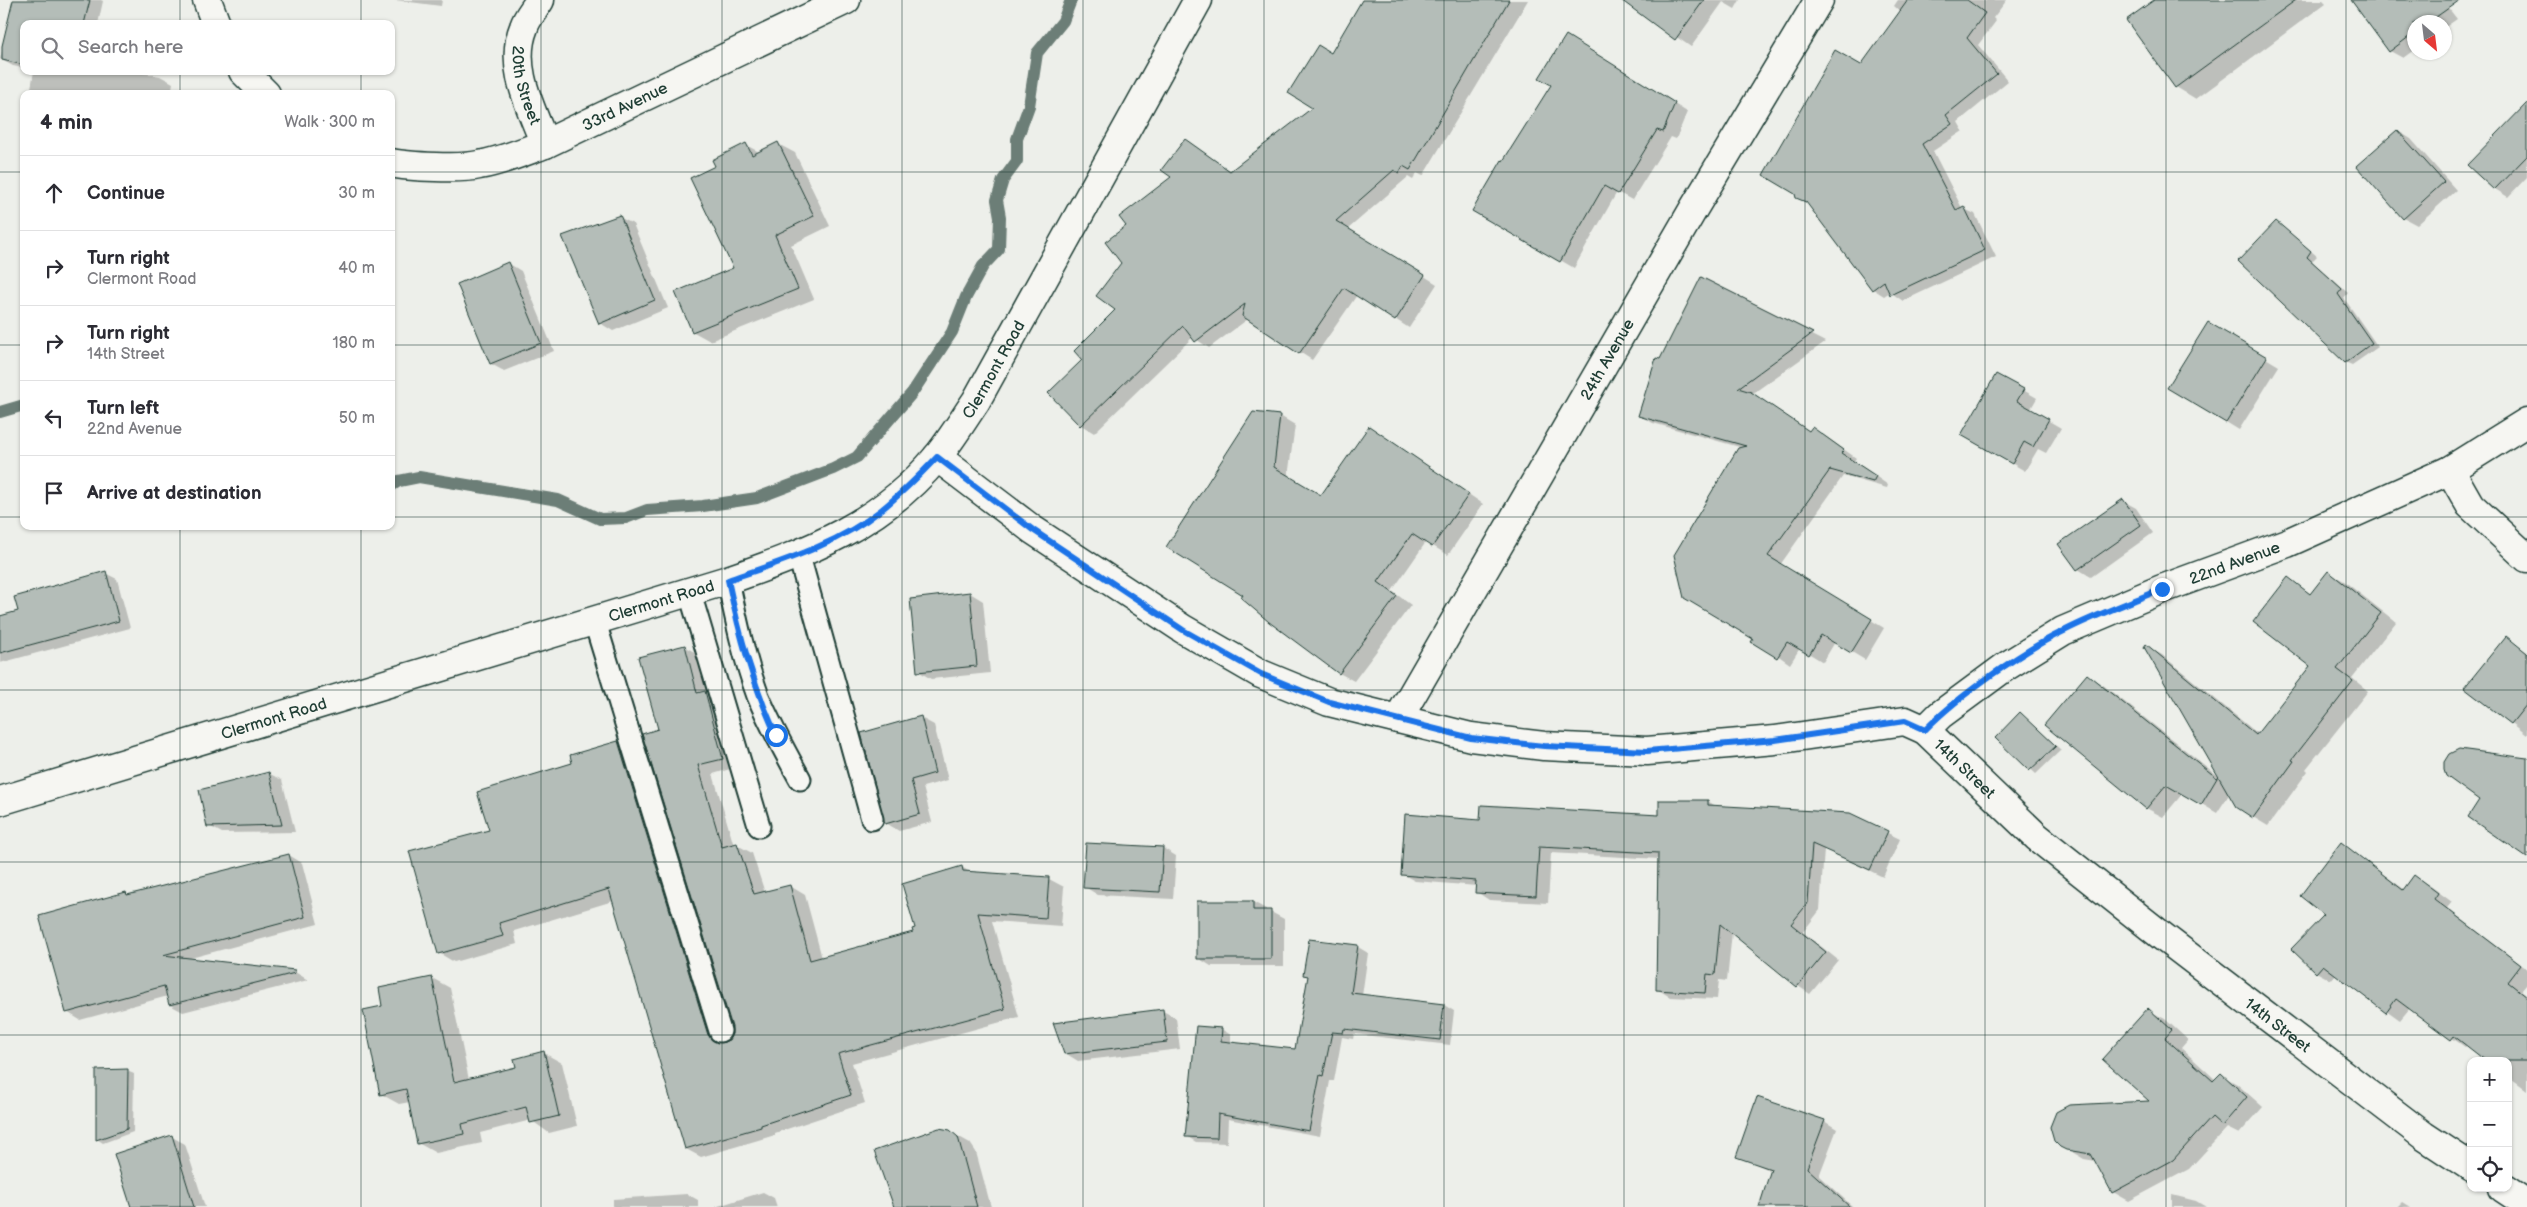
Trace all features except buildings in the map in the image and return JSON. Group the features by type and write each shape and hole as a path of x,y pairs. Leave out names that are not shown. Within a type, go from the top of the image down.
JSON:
{"street":[{"path":"207,0 214,20"},
{"name":"20th Street","path":"540,0 524,26 518,49 519,71 545,144"},
{"name":"33rd Avenue","path":"395,164 477,166 512,156 545,144 846,0"},
{"name":"Clermont Road","path":"0,801 689,590 728,580 799,556 837,537 879,511 912,483 937,457 976,401 1198,0"},
{"name":"24th Avenue","path":"1398,719 1689,217 1819,0"},
{"path":"247,75 262,90"},
{"name":"22nd Avenue","path":"1925,730 1940,715 1998,672 2063,631 2162,589 2287,543 2450,470 2527,422"},
{"name":"14th Street","path":"937,457 1033,530 1183,630 1252,669 1329,702 1471,738 1544,746 1647,751 1775,740 1905,721 1925,730 2037,837 2162,936 2424,1136 2467,1164"},
{"path":"2450,470 2470,505 2527,558"},
{"path":"2508,1192 2527,1204"}],"lane":[{"path":"799,556 872,819"},
{"path":"728,580 742,644 758,696 776,735 800,779"},
{"path":"689,590 759,826"},
{"path":"594,619 720,1031"}],"waterway":[{"path":"395,484 419,477 558,500 600,519 626,518 647,510 703,506 757,498 833,469 857,457 912,393 952,332 966,297 983,266 999,249 1000,217 997,200 1003,180 1017,161 1017,139 1029,106 1037,53 1063,21 1071,0"},
{"path":"0,412 20,406"}],"route":[{"path":"776,735 758,696 742,644 728,580 799,556 837,537 879,511 912,483 937,457 1033,530 1183,630 1261,674 1329,702 1471,738 1544,746 1647,751 1708,747 1775,740 1905,721 1925,730 1940,715 2005,667 2063,631 2162,589"}]}
